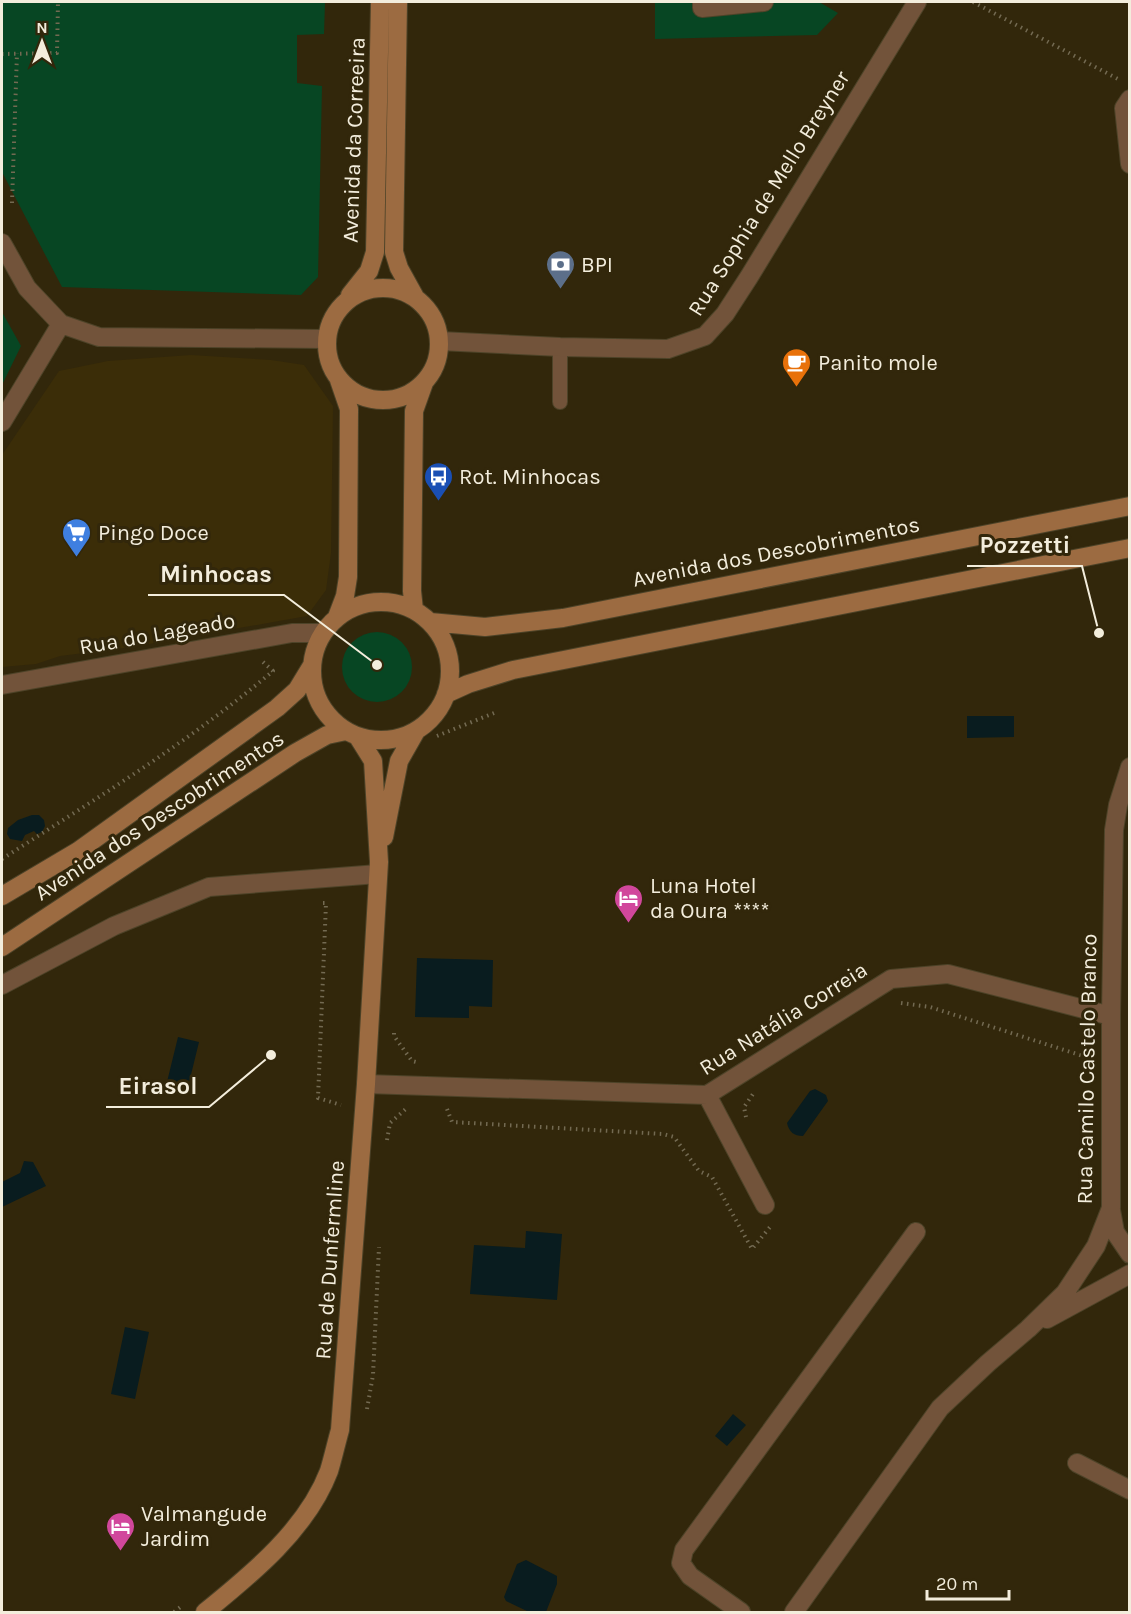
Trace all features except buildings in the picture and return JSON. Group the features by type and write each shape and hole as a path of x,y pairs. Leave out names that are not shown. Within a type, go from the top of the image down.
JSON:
{"main road":[{"name":"Avenida da Correeira","path":"341,306 369,272 375,252 381,2"},
{"name":"Avenida da Correeira","path":"398,2 394,252 399,268 415,297"},
{"path":"337,617 345,596 348,577 349,409 339,380 330,365 326,351 326,339 330,322 341,306 359,292 378,287 401,290 415,297 432,315 438,327 440,341 436,363 424,383 414,411 412,591 414,610"},
{"path":"339,380 349,389 368,398 387,400 403,397 424,383"},
{"name":"Avenida dos Descobrimentos","path":"430,622 485,627 563,618 1130,506"},
{"path":"447,694 479,680 532,666 1124,552"},
{"path":"374,602 395,603 414,610 430,622 442,637 449,656 450,675 447,694 440,709 429,721 424,734 377,740 352,734 331,720 320,704 313,686 311,668 314,650 322,633 337,617 354,607 374,602"},
{"name":"Avenida dos Descobrimentos","path":"2,896 78,851 277,708 297,690 311,668"},
{"name":"Avenida dos Descobrimentos","path":"2,947 295,753 327,735 352,734"},
{"name":"Rua de Dunfermline","path":"205,1612 273,1552 306,1514 328,1472 340,1430 366,1084 379,868 374,761 352,734"},
{"name":"Rua de Dunfermline","path":"379,868 399,761 424,734"}],"street":[{"path":"702,2 702,8 764,2"},
{"name":"Rua Sophia de Mello Breyner","path":"440,341 668,349 705,336 725,314 749,277 917,2"},
{"path":"1130,99 1124,108 1130,164"},
{"path":"2,243 27,288 61,324 99,337 326,339"},
{"path":"2,422 61,324"},
{"name":"Rua do Lageado","path":"2,685 292,633 322,633"},
{"name":"Rua Camilo Castelo Branco","path":"804,1609 940,1408 1065,1293 1096,1246 1111,1208 1111,1016 1122,830 1118,805 1128,771"},
{"path":"2,985 114,926 209,887 379,868"},
{"name":"Rua Natália Correia","path":"366,1084 707,1095 891,979 948,974 1111,1016"},
{"path":"707,1095 765,1204"},
{"path":"1111,1208 1115,1232 1130,1254"},
{"path":"741,1612 690,1576 681,1563 684,1550 916,1232"},
{"path":"1028,1329 1130,1274"},
{"path":"1077,1463 1130,1490"}],"lane":[{"path":"560,347 560,402"}],"path":[{"path":"2,54 57,53 58,2"},
{"path":"974,2 1118,79"},
{"path":"12,203 17,53"},
{"path":"2,859 94,800 229,708 273,671 255,656"},
{"path":"424,734 494,713"},
{"path":"315,904 326,903 318,1098 342,1105 341,1116"},
{"path":"898,1003 930,1007 1083,1056 1094,1068"},
{"path":"394,1027 394,1036 412,1061 421,1064"},
{"path":"746,1118 744,1107 756,1089"},
{"path":"387,1142 390,1123 409,1106"},
{"path":"446,1106 452,1122 674,1137 699,1171 712,1177 752,1249 772,1224"},
{"path":"365,1420 374,1375 379,1243"},
{"path":"174,1612 192,1598"}],"shaded area":[{"path":"191,355 271,360 304,365 333,406 331,553 326,590 307,616 132,647 60,656 36,664 2,667 2,455 59,371 108,361"},
{"path":"967,716 1014,716 1014,737 967,738"},
{"path":"39,815 44,820 45,826 42,832 37,834 34,831 25,835 22,841 10,839 7,834 8,828 18,820"},
{"path":"417,958 493,960 492,1007 469,1006 469,1018 415,1017"},
{"path":"178,1037 199,1042 187,1091 166,1086"},
{"path":"815,1089 826,1095 828,1101 803,1136 797,1135 789,1129 787,1123 810,1091"},
{"path":"24,1161 33,1162 46,1186 2,1207 2,1182 20,1173"},
{"path":"526,1231 562,1234 557,1300 470,1294 474,1245 525,1248"},
{"path":"125,1327 149,1332 135,1399 111,1394"},
{"path":"733,1414 746,1425 727,1446 715,1436"},
{"path":"526,1560 557,1576 557,1584 546,1612 529,1612 506,1601 504,1597 517,1564"}],"green space":[{"path":"2,2 325,2 324,34 297,35 297,83 322,86 318,277 301,295 62,287 2,172"},
{"path":"655,2 819,2 838,13 817,35 655,39"},
{"path":"2,312 21,346 2,385"},
{"path":"384,632 397,638 406,647 410,653 412,667 410,681 402,692 391,700 370,702 352,692 344,681 342,660 352,642 363,634"}],"place":[{"name":"BPI","path":"560,290"},
{"name":"Panito mole","path":"797,388"},
{"name":"Rot. Minhocas","path":"438,502"},
{"name":"Pingo Doce","path":"77,558"},
{"name":"Pozzetti","path":"1099,633"},
{"name":"Minhocas","path":"377,665"},
{"name":"Luna Hotel da Oura ****","path":"629,924"},
{"name":"Eirasol","path":"271,1055"},
{"name":"Valmangude Jardim","path":"120,1552"}]}
